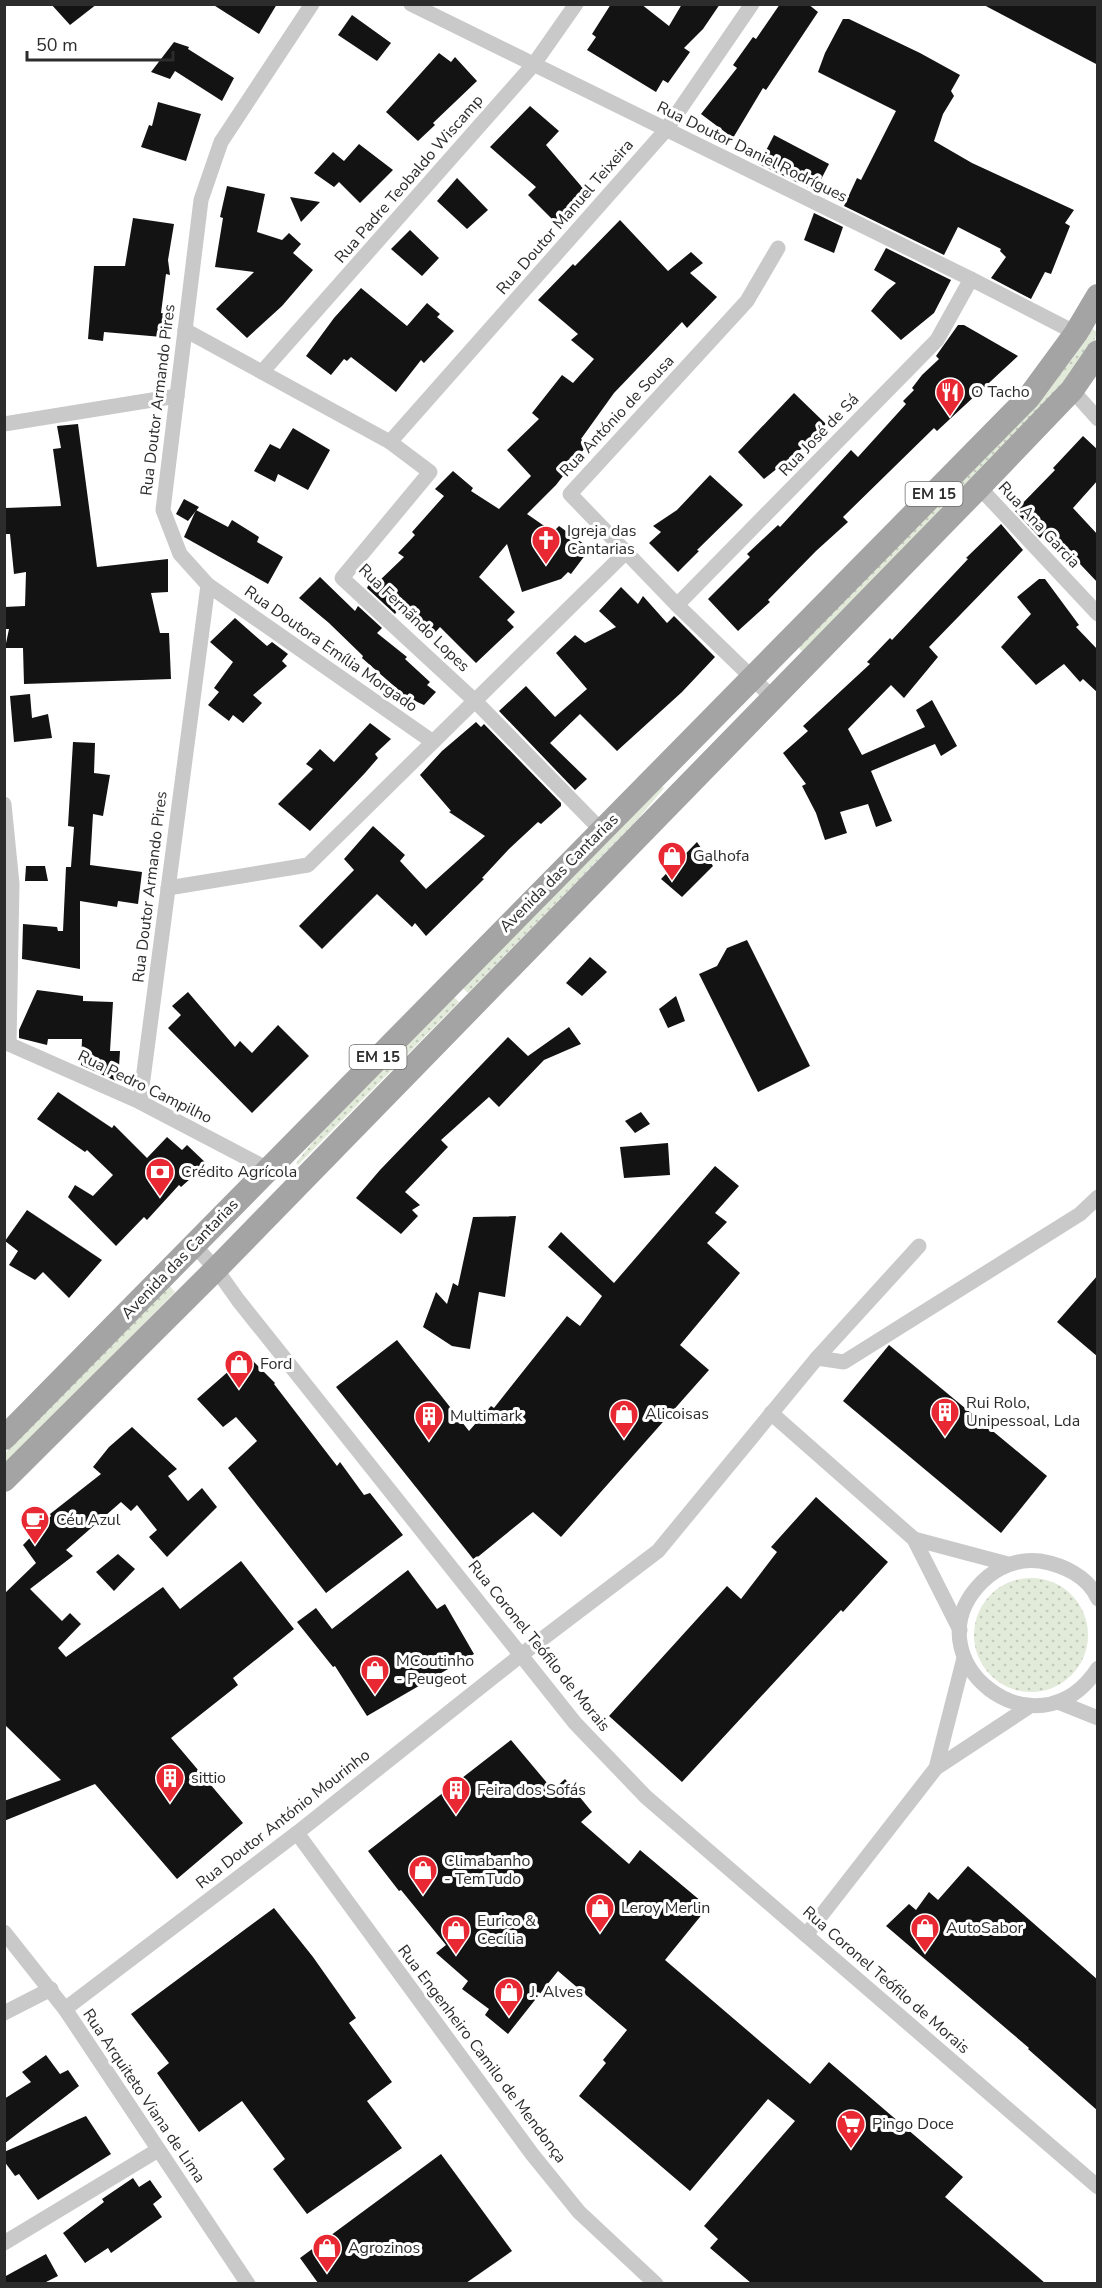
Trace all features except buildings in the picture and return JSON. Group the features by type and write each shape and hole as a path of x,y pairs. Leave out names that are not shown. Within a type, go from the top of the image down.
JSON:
{"main road":[{"name":"Avenida das Cantarias","path":"4,1438 1029,398 1076,333 1098,296"},
{"name":"Avenida das Cantarias","path":"4,1480 216,1269 979,487 1072,390 1098,352"},
{"path":"216,1269 218,1244 284,1171 305,1131"}],"street":[{"name":"Rua Doutor Armando Pires","path":"140,1102 208,585 180,554 163,510 201,200 221,142 312,4"},
{"name":"Rua Doutor Daniel Rodrígues","path":"411,4 971,279 1076,333"},
{"name":"Rua Padre Teobaldo Wiscamp","path":"262,372 534,64 576,4"},
{"name":"Rua Doutor Manuel Teixeira","path":"390,442 665,130 752,4"},
{"name":"Rua António de Sousa","path":"773,698 677,605 570,494 747,301 778,248"},
{"name":"Rua José de Sá","path":"677,605 937,340 971,279"},
{"name":"Rua Fernãndo Lopes","path":"185,330 390,442 430,472 342,578 475,701 601,830"},
{"path":"1072,390 1098,419"},
{"path":"4,424 177,396"},
{"name":"Rua Ana Garcia","path":"979,487 1098,614"},
{"path":"168,888 308,865 626,552"},
{"name":"Rua Doutora Emília Morgado","path":"208,585 433,742"},
{"path":"4,804 12,884 7,1043"},
{"name":"Rua Pedro Campilho","path":"7,1043 140,1102 268,1169"},
{"path":"817,1358 844,1362 1080,1214 1098,1197"},
{"name":"Rua Coronel Teófilo de Morais","path":"194,1245 216,1269 575,1723 646,1797 1098,2187"},
{"name":"Rua Doutor António Mourinho","path":"65,2008 297,1833 521,1655 658,1551 817,1358 919,1246"},
{"path":"771,1413 914,1539 960,1630"},
{"path":"914,1539 1008,1564"},
{"path":"1098,1599 1078,1575 1057,1564 1032,1560 1008,1564 989,1574 974,1590 964,1608 960,1630 964,1658 975,1677 990,1692 1009,1702 1030,1706 1058,1702 1076,1693 1090,1680 1098,1668"},
{"path":"936,1768 964,1658"},
{"path":"1058,1702 1098,1718"},
{"path":"806,1935 936,1768 1030,1706"},
{"name":"Rua Engenheiro Camilo de Mendonça","path":"297,1833 532,2154 579,2212 656,2283"},
{"name":"Rua Arquiteto Viana de Lima","path":"4,1932 65,2008 248,2283"},
{"path":"4,2013 51,1989"},
{"path":"4,2243 158,2150"}],"green space":[{"path":"1091,328 1097,332 1093,342 1082,362 1067,380 803,652 797,646 1038,401 1072,359"},
{"path":"661,785 664,788 637,820 468,993 462,987"},
{"path":"453,996 459,1002 298,1165 296,1163 328,1123"},
{"path":"169,1286 175,1292 5,1464 5,1453"},
{"path":"1031,1578 1053,1582 1071,1595 1084,1613 1088,1635 1084,1657 1071,1675 1053,1688 1031,1692 1009,1688 991,1675 978,1657 974,1635 978,1613 991,1595 1009,1582"}],"place":[{"name":"O Tacho","path":"950,418"},
{"name":"Igreja das Cantarias","path":"546,566"},
{"name":"Galhofa","path":"672,882"},
{"name":"Crédito Agrícola","path":"160,1198"},
{"name":"Ford","path":"239,1390"},
{"name":"Rui Rolo, Unipessoal, Lda","path":"945,1438"},
{"name":"Alicoisas","path":"624,1440"},
{"name":"Multimark","path":"429,1442"},
{"name":"Céu Azul","path":"35,1546"},
{"name":"MCoutinho - Peugeot","path":"375,1696"},
{"name":"sittio","path":"170,1804"},
{"name":"Feira dos Sofás","path":"456,1816"},
{"name":"Climabanho - TemTudo","path":"423,1896"},
{"name":"Leroy Merlin","path":"600,1934"},
{"name":"AutoSabor","path":"925,1954"},
{"name":"Eurico & Cecília","path":"456,1956"},
{"name":"J. Alves","path":"509,2018"},
{"name":"Pingo Doce","path":"851,2150"},
{"name":"Agrozinos","path":"327,2274"}]}
